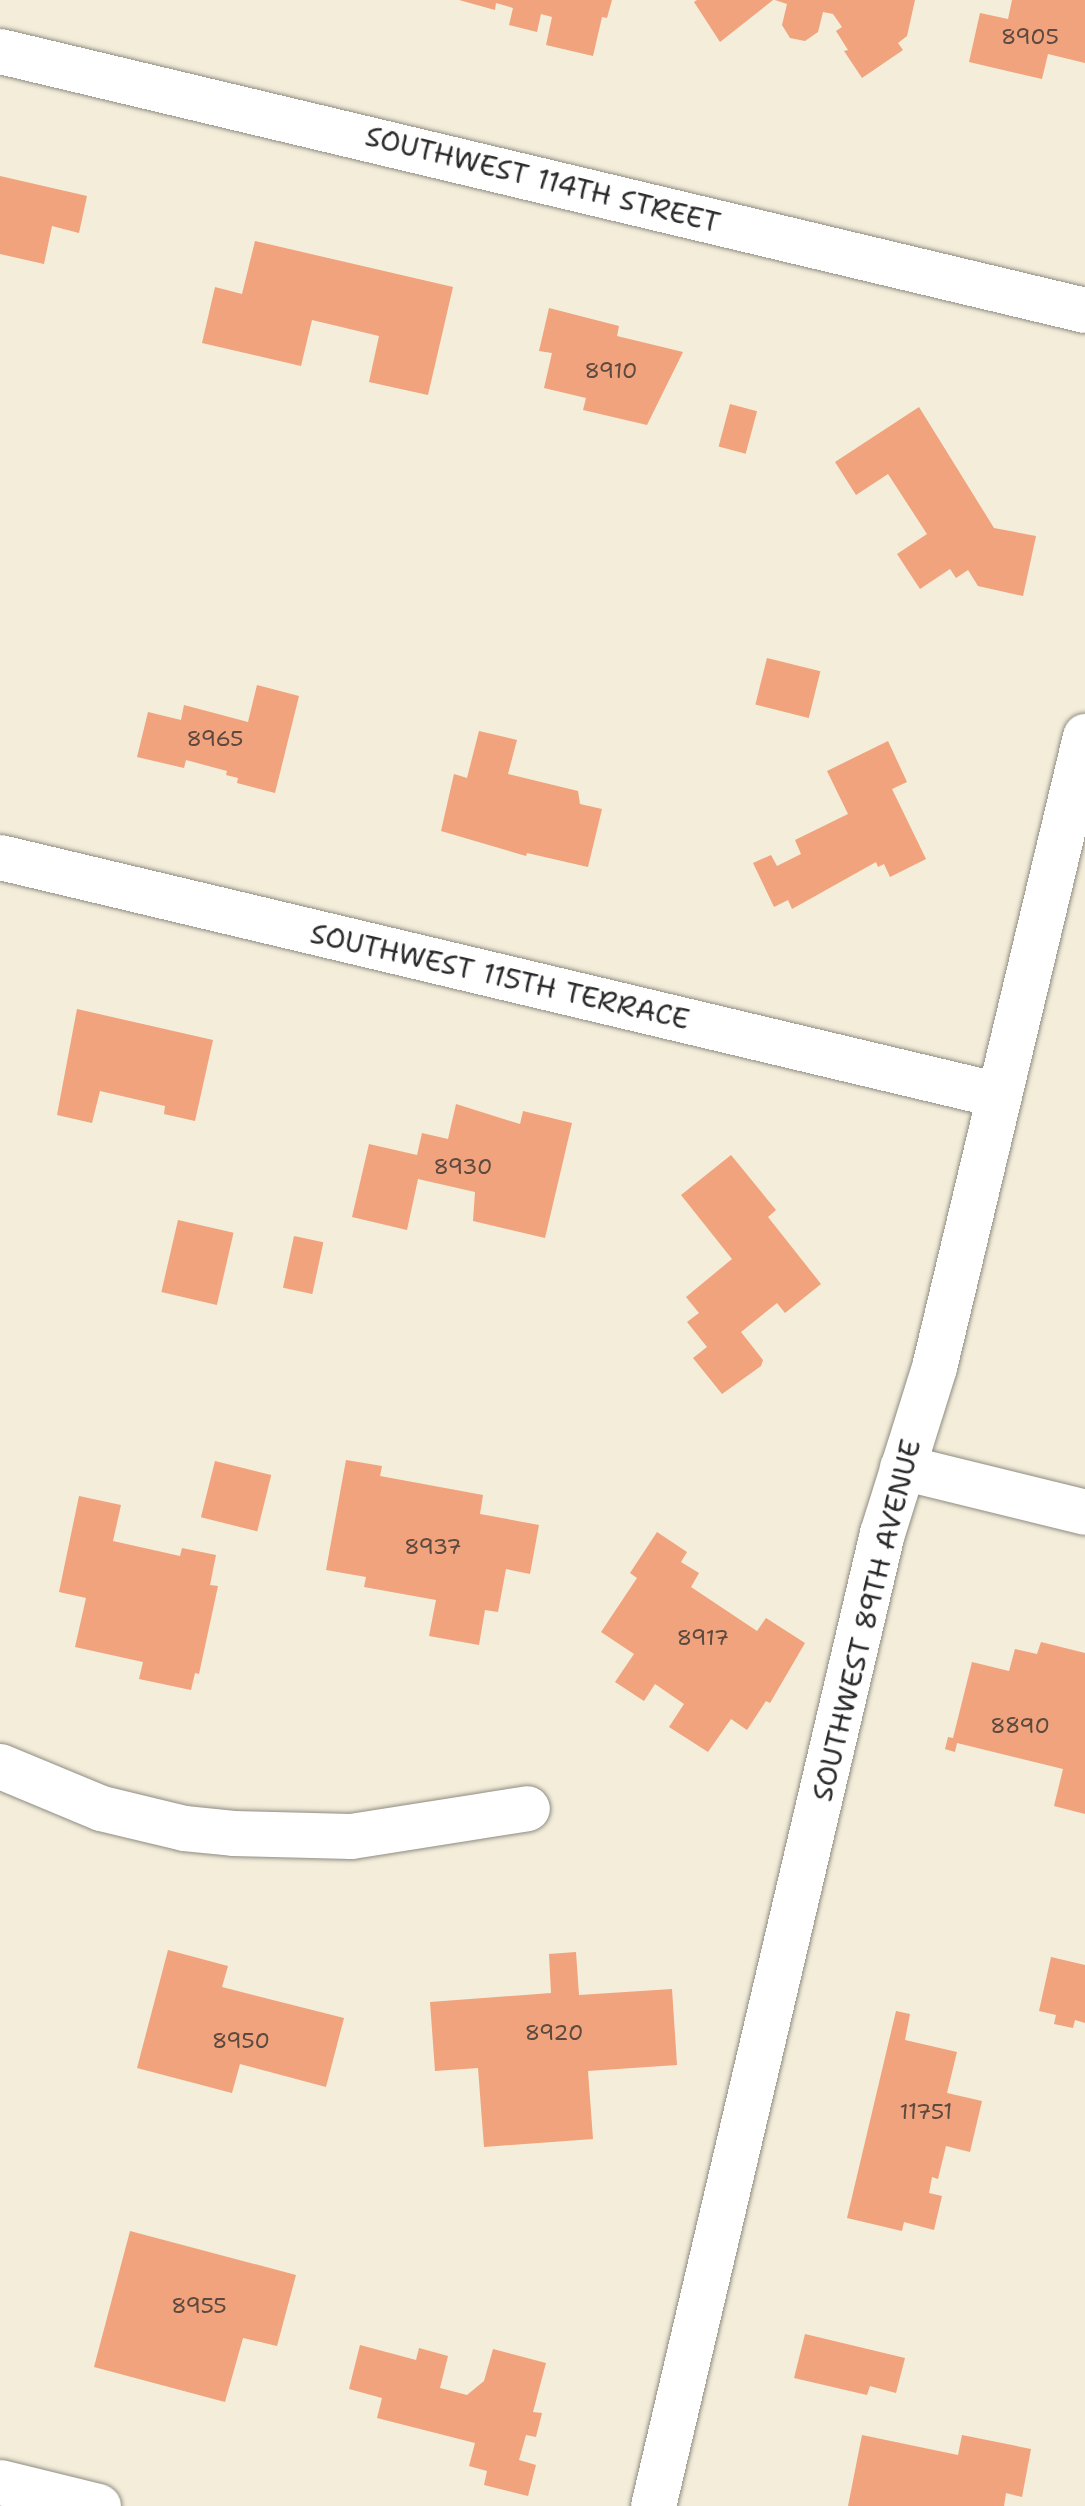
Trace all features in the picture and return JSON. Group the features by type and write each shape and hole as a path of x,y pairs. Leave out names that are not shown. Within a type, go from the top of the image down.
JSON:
{"street":[{"name":"SOUTHWEST 114TH STREET","path":"0,51 1085,310"},
{"name":"SOUTHWEST 89TH AVENUE","path":"652,2506 882,1533 934,1367 999,1095 1078,794 1085,736"},
{"name":"SOUTHWEST 115TH TERRACE","path":"0,857 999,1095"},
{"path":"902,1467 1085,1512"},
{"path":"0,1766 101,1808 233,1834 351,1836 527,1808"},
{"path":"0,2482 98,2506"}],"building":[{"path":"459,0 612,0 607,18 602,17 593,56 546,45 552,17 541,14 537,32 509,25 513,8 496,3 495,10"},
{"path":"773,0 720,42 694,2"},
{"path":"775,0 915,0 907,36 898,43 903,50 862,78 844,51 848,50 836,31 842,27 833,14 823,12 818,32 805,41 790,38 782,25 787,4"},
{"path":"1012,0 1085,0 1085,63 1048,54 1042,79 969,62 980,13 1008,19"},
{"path":"0,176 87,196 79,233 52,226 44,264 0,254"},
{"path":"255,241 453,287 428,395 369,382 379,336 312,320 301,366 202,343 215,287 242,294"},
{"path":"549,308 619,326 617,336 683,352 647,425 583,410 586,398 544,388 552,353 539,351"},
{"path":"730,404 757,411 746,454 719,447"},
{"path":"919,407 994,528 1036,536 1023,596 978,586 968,570 956,578 950,569 920,589 897,554 927,534 888,474 856,495 835,462"},
{"path":"767,658 820,671 809,718 755,705"},
{"path":"257,685 299,696 275,793 237,783 238,778 226,775 227,771 186,760 184,768 137,757 148,712 181,720 184,705 248,722"},
{"path":"479,731 517,740 508,774 578,791 580,804 602,809 588,867 527,853 526,856 441,831 454,774 467,778"},
{"path":"888,741 907,782 892,789 926,859 890,877 884,864 878,867 876,862 792,909 788,900 774,907 753,863 771,855 777,866 801,854 795,840 848,814 827,771"},
{"path":"77,1009 213,1040 195,1121 164,1114 165,1106 100,1091 92,1123 57,1115"},
{"path":"456,1104 520,1124 523,1111 572,1123 545,1238 473,1221 475,1192 418,1179 407,1230 352,1217 369,1144 417,1155 422,1133 448,1139"},
{"path":"731,1155 776,1210 768,1217 821,1284 785,1313 777,1303 741,1332 763,1360 761,1366 722,1394 693,1358 707,1347 687,1322 699,1313 686,1297 732,1259 681,1195"},
{"path":"178,1220 234,1233 217,1305 161,1292"},
{"path":"294,1236 323,1242 312,1294 283,1288"},
{"path":"346,1460 382,1466 380,1476 483,1495 480,1514 539,1525 530,1574 506,1569 498,1612 485,1610 479,1645 429,1636 436,1600 364,1587 366,1577 326,1570"},
{"path":"215,1461 271,1475 257,1531 201,1517"},
{"path":"79,1496 121,1505 113,1541 180,1556 182,1548 216,1555 210,1585 218,1586 199,1674 195,1673 191,1690 139,1679 143,1662 75,1647 86,1598 59,1592"},
{"path":"657,1532 687,1552 681,1562 699,1573 691,1587 757,1631 766,1618 805,1643 770,1703 766,1701 747,1730 731,1719 708,1752 669,1727 684,1704 655,1684 644,1701 615,1682 634,1654 601,1632 637,1578 630,1573"},
{"path":"1041,1642 1085,1653 1085,1814 1054,1806 1063,1769 957,1743 955,1752 945,1749 948,1737 953,1738 972,1662 1009,1671 1015,1649 1037,1654"},
{"path":"168,1950 228,1966 222,1987 344,2018 326,2087 240,2064 232,2093 137,2068"},
{"path":"576,1952 579,1995 672,1989 677,2065 588,2071 593,2139 484,2147 478,2068 435,2071 430,2002 551,1993 549,1954"},
{"path":"1051,1957 1085,1965 1085,2023 1075,2020 1073,2028 1054,2024 1056,2015 1039,2011"},
{"path":"896,2011 910,2014 905,2040 957,2052 947,2093 982,2101 970,2152 946,2146 938,2179 932,2177 929,2193 942,2196 934,2230 904,2222 902,2231 847,2218"},
{"path":"130,2231 296,2275 277,2346 243,2338 225,2402 94,2367"},
{"path":"805,2334 905,2358 896,2393 870,2386 867,2395 794,2378"},
{"path":"360,2345 416,2360 419,2348 448,2356 440,2388 467,2395 484,2381 493,2349 546,2363 533,2412 542,2413 536,2437 526,2435 519,2460 536,2465 528,2496 484,2485 487,2471 469,2466 475,2443 377,2418 382,2398 349,2389"},
{"path":"862,2435 958,2455 962,2435 1031,2449 1022,2497 1006,2493 1004,2506 848,2506"}]}
